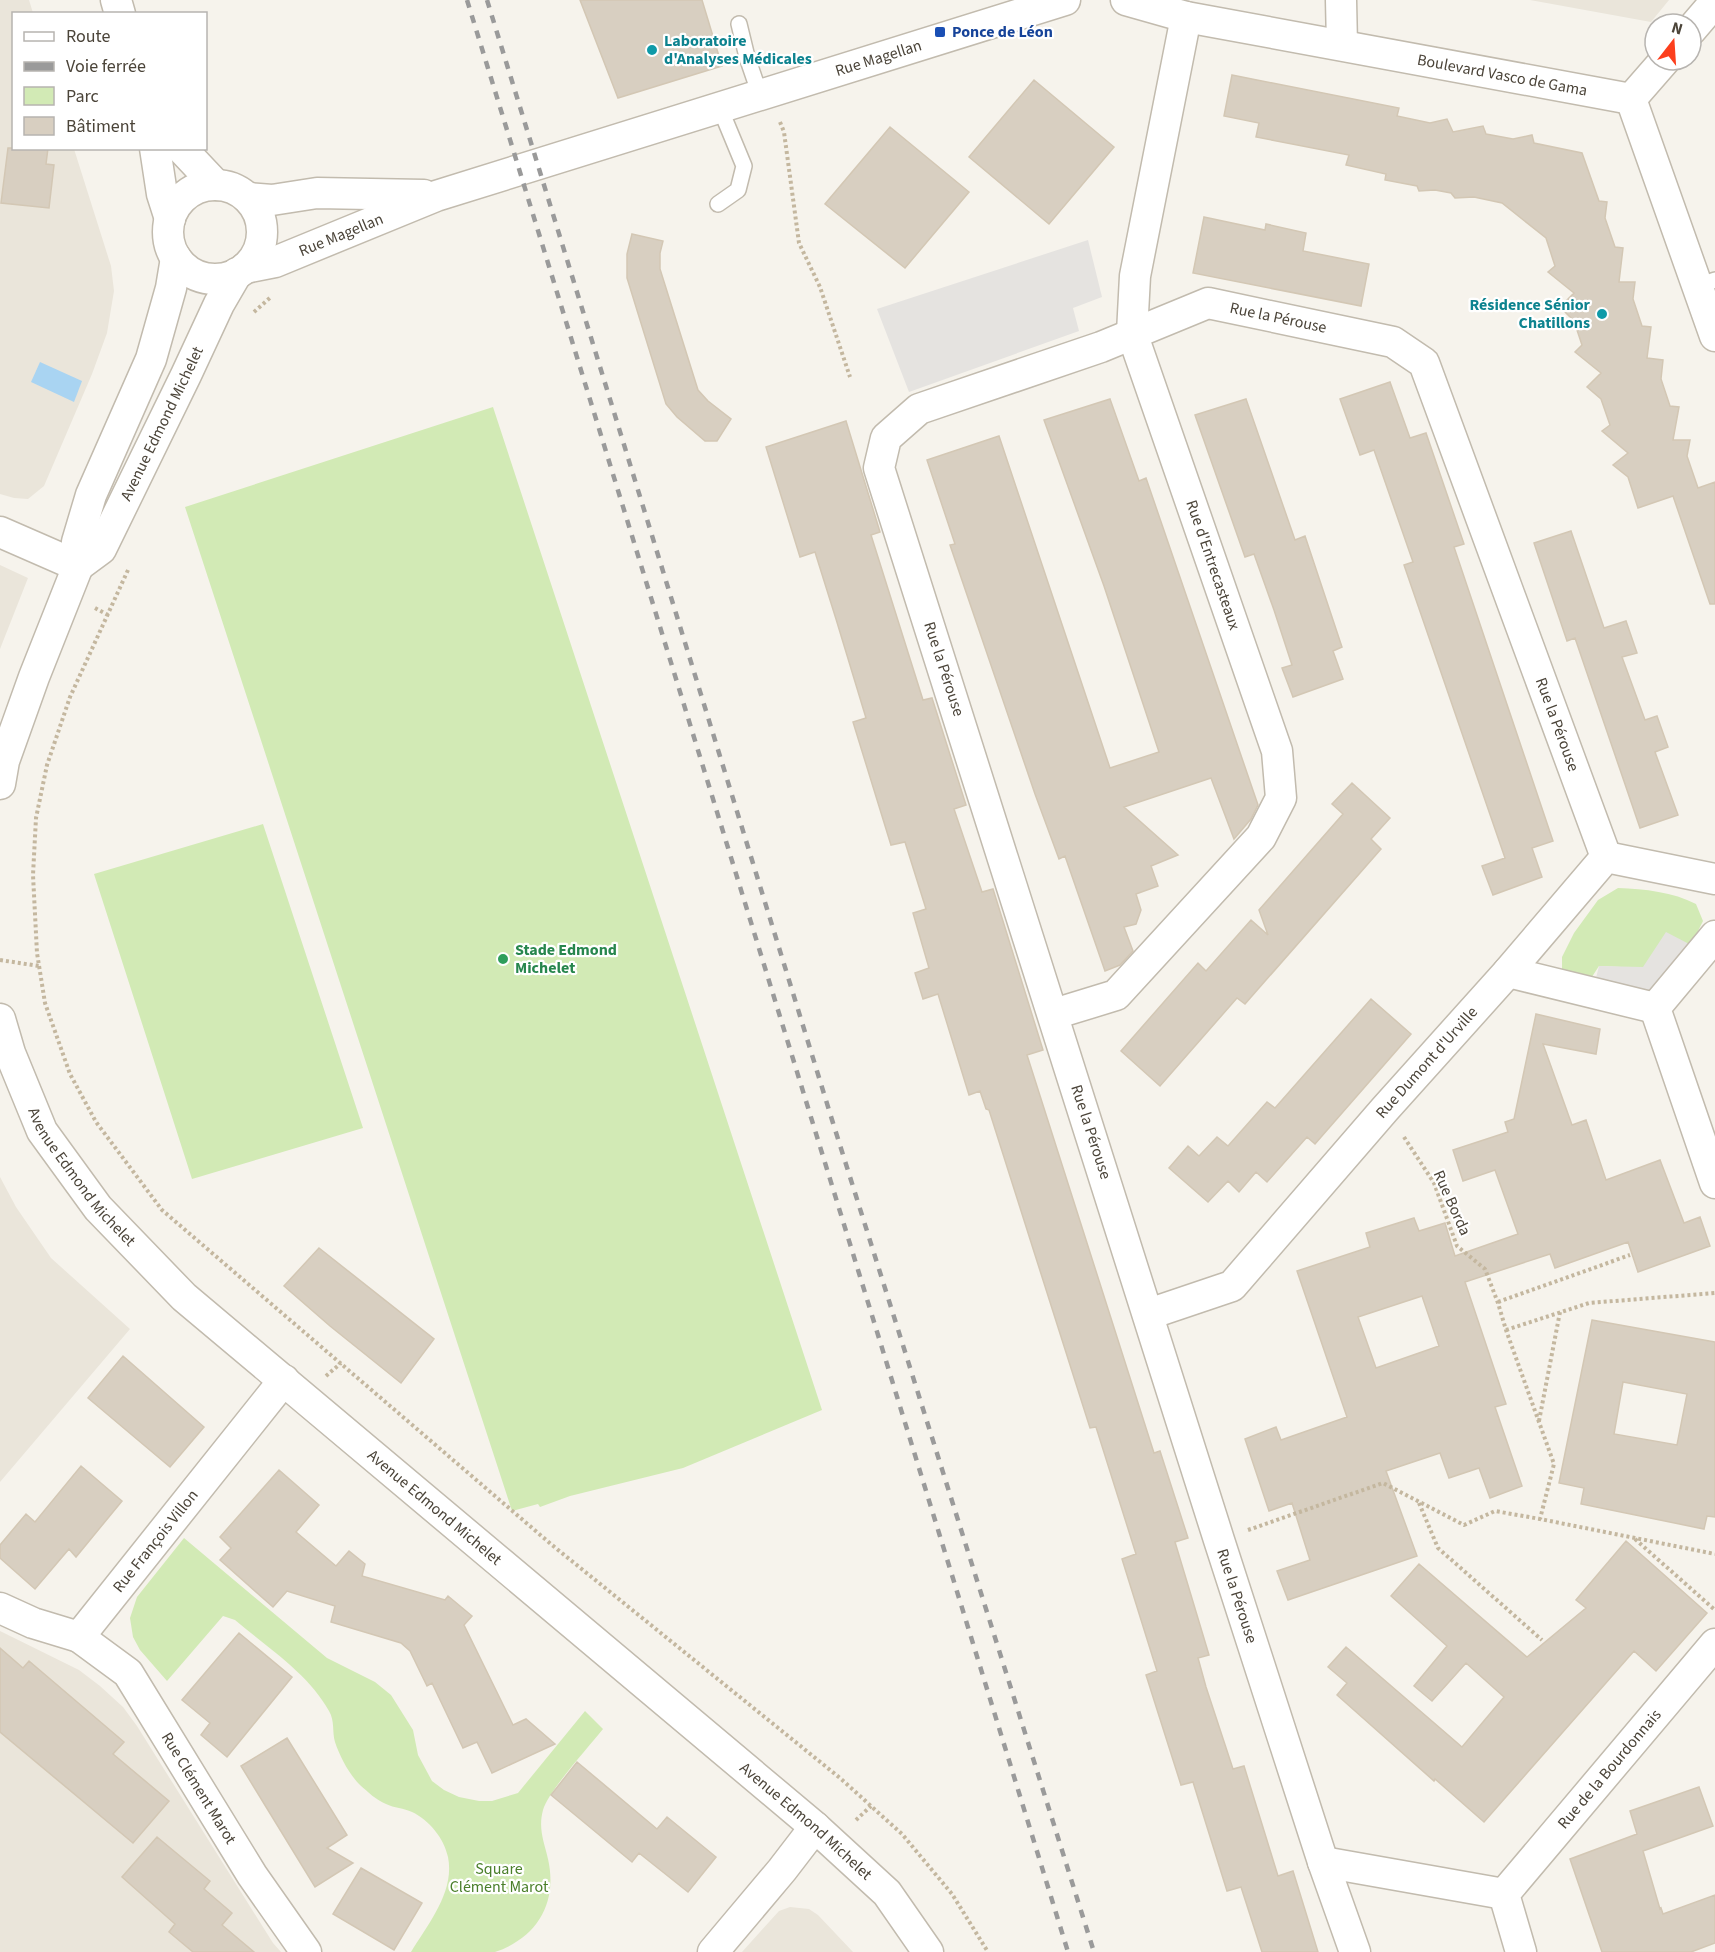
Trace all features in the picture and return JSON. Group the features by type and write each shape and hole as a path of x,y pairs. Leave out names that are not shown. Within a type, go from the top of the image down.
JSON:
{"street":[{"name":"Rue Magellan","path":"241,270 274,262 436,196 1065,0"},
{"name":"Boulevard Vasco de Gama","path":"1126,0 1186,16 1631,99"},
{"path":"1341,0 1342,45"},
{"path":"1703,16 1715,2"},
{"name":"Rue d'Entrecasteaux","path":"1054,1014 1116,995 1261,837 1281,798 1277,751 1132,333 1135,276 1186,16"},
{"path":"1655,72 1631,99 1706,283 1715,336"},
{"path":"155,150 162,194 170,219"},
{"path":"183,150 216,185"},
{"path":"216,185 233,189 248,198 257,210 262,226 261,242 255,256 241,270 224,278 210,279 185,268 176,258 170,246 168,232 176,205 187,194 201,187 216,185"},
{"name":"Rue Magellan","path":"248,198 272,200 317,193 436,196"},
{"path":"0,784 4,761 34,676 78,566 77,542 92,495 151,359 171,288 176,258"},
{"name":"Avenue Edmond Michelet","path":"78,566 101,549 219,304 241,270"},
{"name":"Rue la Pérouse","path":"1355,1952 1323,1862 879,468 886,438 919,409 1101,347 1208,303 1393,342 1424,363 1606,857"},
{"path":"0,532 78,566"},
{"path":"1606,857 1715,879"},
{"name":"Rue Dumont d'Urville","path":"1149,1314 1232,1286 1606,857"},
{"path":"1655,1008 1715,936"},
{"path":"1508,972 1655,1008"},
{"path":"1655,1008 1715,1183"},
{"name":"Avenue Edmond Michelet","path":"0,1019 10,1053 42,1131 98,1208 184,1297 815,1827 887,1893 928,1952"},
{"name":"Rue François Villon","path":"79,1637 284,1380"},
{"path":"0,1608 33,1623 79,1637"},
{"name":"Rue Clément Marot","path":"79,1637 128,1673 252,1875 306,1952"},
{"name":"Rue de la Bourdonnais","path":"1504,1894 1715,1644"},
{"path":"713,1952 815,1827"},
{"path":"1323,1862 1504,1894 1521,1952"}],"lane":[{"path":"739,24 760,95"},
{"path":"718,204 738,190 744,166 720,108"}],"path":[{"path":"784,132 800,243 820,287 850,377"},
{"path":"246,319 278,292"},
{"path":"130,565 70,697 47,765 36,818 33,875 39,966 45,1003 70,1074 96,1122 162,1210 552,1545 848,1785 909,1843 952,1894 988,1952"},
{"path":"0,960 39,966"},
{"name":"Rue Borda","path":"1385,1109 1434,1184 1457,1246 1485,1269 1498,1303 1554,1464 1540,1519"},
{"path":"1498,1303 1630,1255"},
{"path":"1506,1330 1589,1304 1715,1293"},
{"path":"1539,1422 1560,1312"},
{"path":"1220,1540 1383,1483 1464,1525 1495,1512 1715,1554"},
{"path":"1419,1503 1438,1548 1542,1640"},
{"path":"1635,1538 1715,1610"}],"shaded area":[{"path":"0,0 29,0 33,12 12,12 12,150 74,150 111,266 114,291 107,333 44,486 28,499 0,494"},
{"path":"1530,0 1669,0 1659,12 1643,12 1643,21"},
{"path":"1088,240 1102,297 1073,308 1079,331 909,392 877,309"},
{"path":"0,565 28,578 0,649"},
{"path":"1666,932 1691,945 1653,989 1629,994 1594,986 1599,966 1643,967"},
{"path":"0,1177 16,1207 51,1258 130,1329 0,1482"},
{"path":"0,1631 79,1670 123,1707 273,1943 281,1952 0,1952"},
{"path":"790,1907 809,1909 818,1915 853,1952 742,1952 779,1911"}],"green space":[{"name":"Stade Edmond Michelet","path":"493,407 822,1410 683,1468 570,1496 540,1507 538,1504 512,1511 185,507"},
{"path":"263,824 363,1128 192,1179 94,874"},
{"path":"1618,888 1658,892 1696,904 1703,921 1691,945 1643,968 1599,966 1588,983 1562,978 1562,957 1574,933 1598,900"},
{"name":"Square Clément Marot","path":"184,1538 327,1658 375,1682 391,1695 413,1730 418,1755 432,1781 459,1797 492,1801 518,1793 585,1711 603,1729 561,1781 543,1810 541,1829 548,1859 550,1890 541,1917 522,1938 495,1952 411,1952 432,1919 448,1883 448,1857 443,1843 435,1830 418,1815 382,1802 360,1785 339,1754 331,1715 321,1698 287,1662 235,1620 223,1616 167,1681 140,1650 133,1637 130,1618 137,1597"}],"water":[{"path":"40,362 82,381 74,402 31,382"}],"building":[{"name":"Laboratoire d'Analyses Médicales","path":"580,0 702,0 722,66 618,98"},
{"name":"Résidence Sénior Chatillons","path":"1232,75 1399,108 1397,116 1430,123 1447,119 1453,132 1483,126 1486,134 1513,139 1532,135 1534,143 1582,153 1599,201 1607,202 1605,218 1615,247 1623,248 1619,282 1635,282 1633,299 1642,326 1651,327 1647,358 1663,360 1661,379 1670,406 1679,407 1673,440 1690,440 1687,456 1698,488 1715,482 1715,604 1710,604 1673,496 1638,508 1628,477 1613,465 1628,453 1602,431 1610,425 1601,399 1587,387 1601,373 1575,352 1582,345 1574,321 1560,307 1574,293 1548,272 1555,266 1546,238 1502,203 1474,197 1455,198 1451,193 1435,190 1419,191 1417,186 1385,180 1386,174 1346,165 1349,155 1256,137 1259,123 1224,116"},
{"path":"1034,80 1114,147 1049,224 969,157"},
{"path":"890,127 969,192 905,268 825,204"},
{"path":"8,148 48,150 46,164 54,165 49,208 1,203"},
{"path":"1204,217 1265,230 1266,224 1306,233 1303,251 1369,264 1361,306 1193,273"},
{"path":"632,234 663,241 660,269 698,390 731,419 717,441 705,441 677,417 666,404 627,278 627,254"},
{"path":"1390,382 1410,438 1426,433 1464,544 1454,547 1553,841 1532,848 1542,877 1493,895 1482,866 1505,858 1404,565 1413,562 1374,450 1360,455 1340,399"},
{"path":"1110,399 1139,481 1146,478 1258,805 1251,819 1234,839 1211,778 1124,807 1178,855 1151,866 1158,886 1136,894 1141,910 1136,924 1124,927 1133,951 1120,965 1105,971 1065,856 1059,859 1035,794 950,545 955,544 927,460 999,436 1110,768 1159,752 1104,586 1044,420"},
{"path":"1246,399 1295,540 1305,536 1342,647 1333,651 1343,679 1293,697 1282,668 1292,665 1274,610 1254,554 1245,557 1195,415"},
{"path":"846,421 880,532 871,535 923,700 932,698 966,805 954,809 982,892 993,889 1043,1050 1027,1055 1154,1453 1160,1451 1188,1538 1175,1542 1209,1655 1198,1658 1206,1687 1233,1769 1244,1766 1278,1876 1293,1871 1318,1952 1262,1952 1241,1887 1227,1891 1193,1782 1181,1785 1146,1675 1157,1671 1122,1559 1136,1554 1096,1427 1090,1428 989,1110 986,1109 980,1091 969,1095 938,994 923,999 915,973 929,968 913,913 926,909 905,842 891,845 853,722 866,718 815,552 800,557 766,447"},
{"path":"1571,531 1604,628 1626,621 1637,653 1622,657 1645,720 1657,716 1668,747 1655,752 1678,815 1640,828 1575,638 1567,641 1534,543"},
{"path":"1352,783 1390,818 1371,839 1381,849 1245,1004 1237,998 1160,1086 1121,1051 1198,963 1206,971 1251,920 1268,935 1259,910 1343,814 1332,804"},
{"path":"1371,999 1411,1034 1315,1144 1307,1137 1267,1182 1256,1172 1239,1192 1228,1181 1208,1202 1169,1168 1188,1146 1199,1156 1217,1137 1228,1146 1267,1102 1275,1108"},
{"path":"1536,1014 1600,1029 1596,1054 1543,1044 1572,1125 1586,1120 1606,1180 1660,1160 1684,1223 1700,1217 1710,1246 1638,1272 1628,1242 1555,1268 1550,1254 1465,1282 1506,1404 1495,1407 1522,1486 1490,1498 1479,1468 1449,1478 1440,1453 1386,1471 1417,1556 1288,1600 1277,1571 1310,1560 1292,1503 1269,1511 1245,1439 1276,1427 1281,1440 1347,1417 1297,1271 1370,1247 1366,1233 1414,1218 1419,1231 1445,1223 1455,1256 1518,1234 1495,1170 1463,1181 1453,1150 1508,1132 1505,1122 1514,1119","holes":["1422,1296 1439,1346 1376,1368 1358,1317"]},
{"path":"319,1248 434,1339 401,1383 284,1286"},
{"path":"1592,1320 1715,1342 1715,1517 1707,1516 1704,1529 1581,1504 1584,1488 1559,1483","holes":["1623,1382 1687,1394 1677,1445 1614,1434"]},
{"path":"123,1356 204,1427 170,1467 88,1398"},
{"path":"81,1466 122,1501 76,1557 69,1549 35,1589 0,1558 0,1545 26,1514 35,1522"},
{"path":"279,1470 319,1505 296,1532 336,1566 349,1551 365,1564 362,1576 445,1600 448,1596 472,1616 464,1625 513,1725 526,1719 555,1744 492,1773 477,1742 463,1748 432,1683 427,1686 410,1651 401,1643 331,1622 335,1606 287,1591 273,1607 220,1560 231,1548 220,1537"},
{"path":"1626,1541 1707,1613 1656,1671 1634,1651 1484,1822 1337,1695 1347,1683 1328,1667 1346,1647 1462,1747 1504,1697 1466,1663 1432,1701 1414,1686 1447,1646 1391,1596 1419,1564 1527,1657 1586,1608 1576,1600"},
{"path":"239,1633 292,1677 227,1757 201,1735 210,1723 182,1700"},
{"path":"0,1648 23,1668 29,1661 124,1742 113,1754 169,1801 133,1843 0,1732"},
{"path":"287,1738 347,1835 327,1848 353,1863 315,1887 241,1766"},
{"path":"577,1762 657,1829 667,1817 716,1857 688,1892 639,1853 632,1862 551,1795"},
{"path":"1699,1787 1713,1826 1643,1851 1663,1914 1715,1895 1715,1943 1691,1952 1602,1952 1570,1859 1637,1834 1630,1811"},
{"path":"157,1837 210,1881 204,1889 232,1913 222,1925 254,1952 193,1952 169,1932 175,1924 122,1877"},
{"path":"361,1868 422,1903 394,1950 333,1914"}],"railway":[{"path":"467,0 1068,1952"},
{"path":"487,0 833,1123 1094,1952"}],"place":[{"name":"Ponce de Léon","path":"940,32"},
{"name":"Laboratoire d'Analyses Médicales","path":"652,50"},
{"name":"Résidence Sénior Chatillons","path":"1602,314"},
{"name":"Stade Edmond Michelet","path":"503,959"}]}
